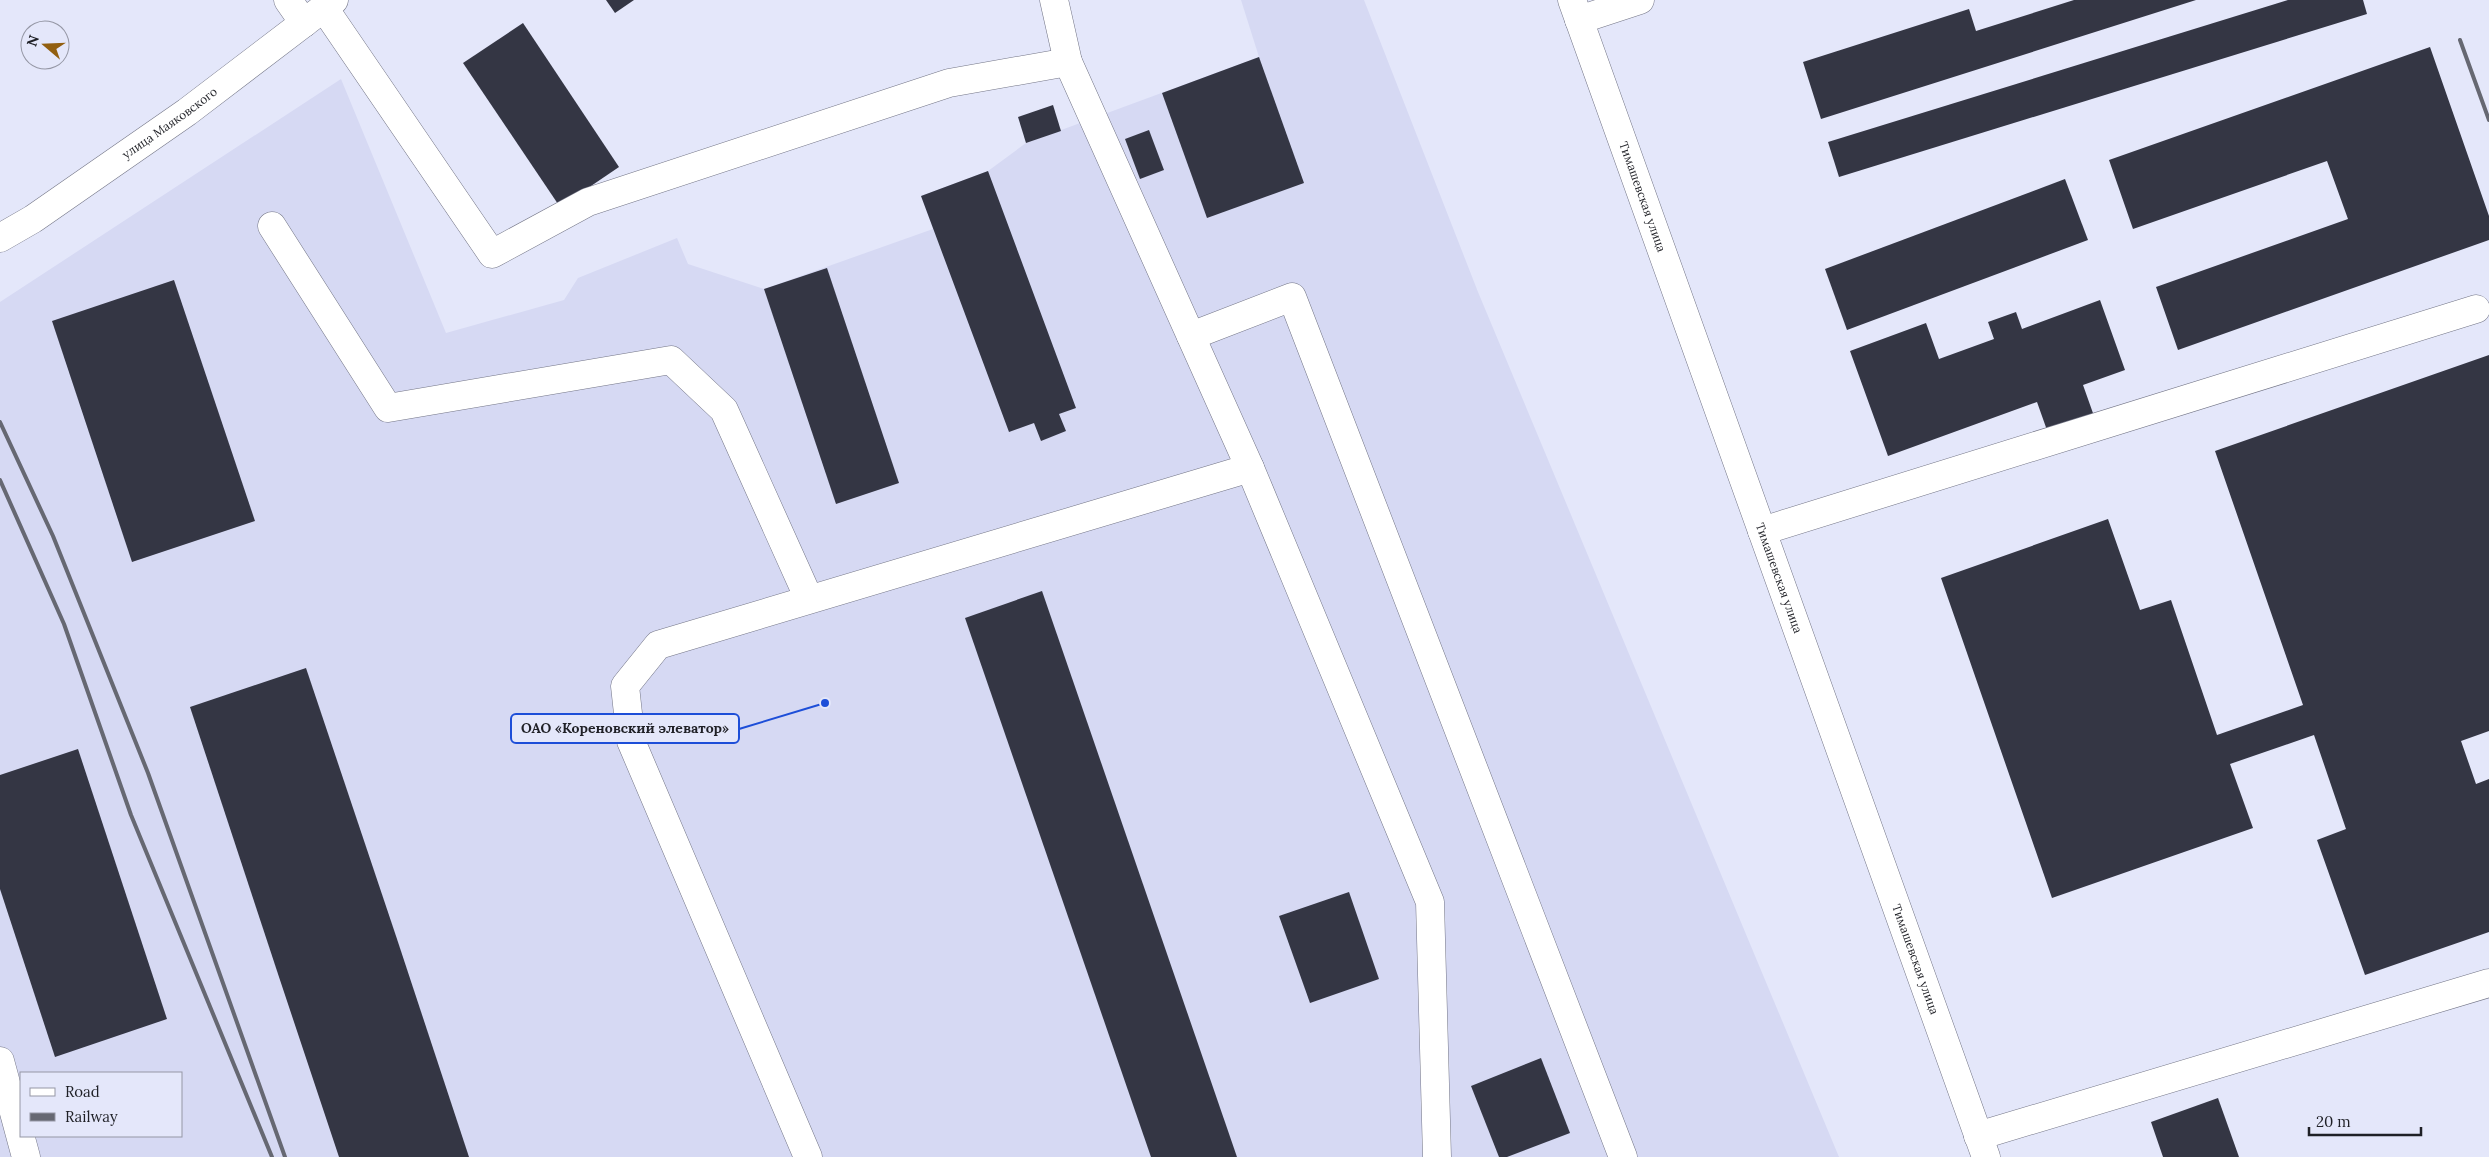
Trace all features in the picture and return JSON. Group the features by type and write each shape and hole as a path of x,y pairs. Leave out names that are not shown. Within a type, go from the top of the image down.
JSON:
{"street":[{"path":"288,0 321,10 492,254 597,199 949,83 1068,62"},
{"path":"1054,0 1068,62 1250,468 1430,902 1437,1157"},
{"path":"1575,10 1640,0"},
{"name":"улица Маяковского","path":"0,238 33,219 187,112 321,10"},
{"name":"Тимашевская улица","path":"1575,10 1982,1146"},
{"path":"272,226 388,408 671,360 724,410 809,599"},
{"path":"1191,336 1292,297 1623,1157"},
{"path":"1762,531 2476,309"},
{"path":"808,1157 630,741 625,686 658,645 1250,468"},
{"path":"1982,1146 2489,983"},
{"path":"0,1061 20,1135"},
{"path":"21,1137 26,1157"}],"shaded area":[{"path":"1241,0 1364,0 1478,292 1839,1157 0,1157 0,302 341,79 446,333 564,300 578,278 677,238 688,264 764,289 933,229 921,196 988,171 1026,143 1259,57"}],"building":[{"path":"606,0 634,0 615,13"},
{"path":"2074,0 2196,0 1821,119 1803,62 1969,9 1976,31"},
{"path":"2288,0 2363,0 2367,14 1839,177 1828,142"},
{"path":"523,23 619,167 560,207 463,63"},
{"path":"2430,47 2489,216 2489,240 2178,350 2156,287 2348,219 2327,161 2133,229 2109,160"},
{"path":"1259,57 1304,183 1207,218 1162,93"},
{"path":"1053,105 1061,131 1026,143 1018,117"},
{"path":"1149,130 1164,170 1140,179 1125,139"},
{"path":"988,171 1076,408 1059,414 1066,431 1041,441 1034,423 1009,432 921,196"},
{"path":"2065,179 2088,240 1847,330 1825,269"},
{"path":"827,268 899,483 836,504 764,289"},
{"path":"174,280 255,521 132,562 52,321"},
{"path":"2100,300 2125,370 2083,385 2094,416 2048,433 2037,402 1888,456 1850,351 1926,323 1939,359 1994,339 1988,322 2016,312 2022,329"},
{"path":"2489,355 2489,731 2461,741 2476,784 2489,779 2489,932 2365,975 2317,840 2346,829 2314,735 2230,764 2253,828 2052,898 1941,578 2108,519 2140,610 2171,600 2217,735 2303,705 2215,451"},
{"path":"1042,591 1237,1157 1151,1157 965,618"},
{"path":"306,668 469,1157 339,1157 279,977 190,707"},
{"path":"78,749 167,1019 55,1057 0,889 0,775"},
{"path":"1349,892 1379,979 1310,1003 1279,916"},
{"path":"1541,1058 1570,1133 1507,1157 1499,1157 1471,1086"},
{"path":"2218,1098 2239,1157 2163,1157 2151,1122"}],"railway":[{"path":"2460,40 2489,120"},
{"path":"0,422 53,536 148,773 285,1157"},
{"path":"0,480 64,624 131,815 272,1157"}],"place":[{"name":"ОАО «Кореновский элеватор»","path":"825,703"}]}
